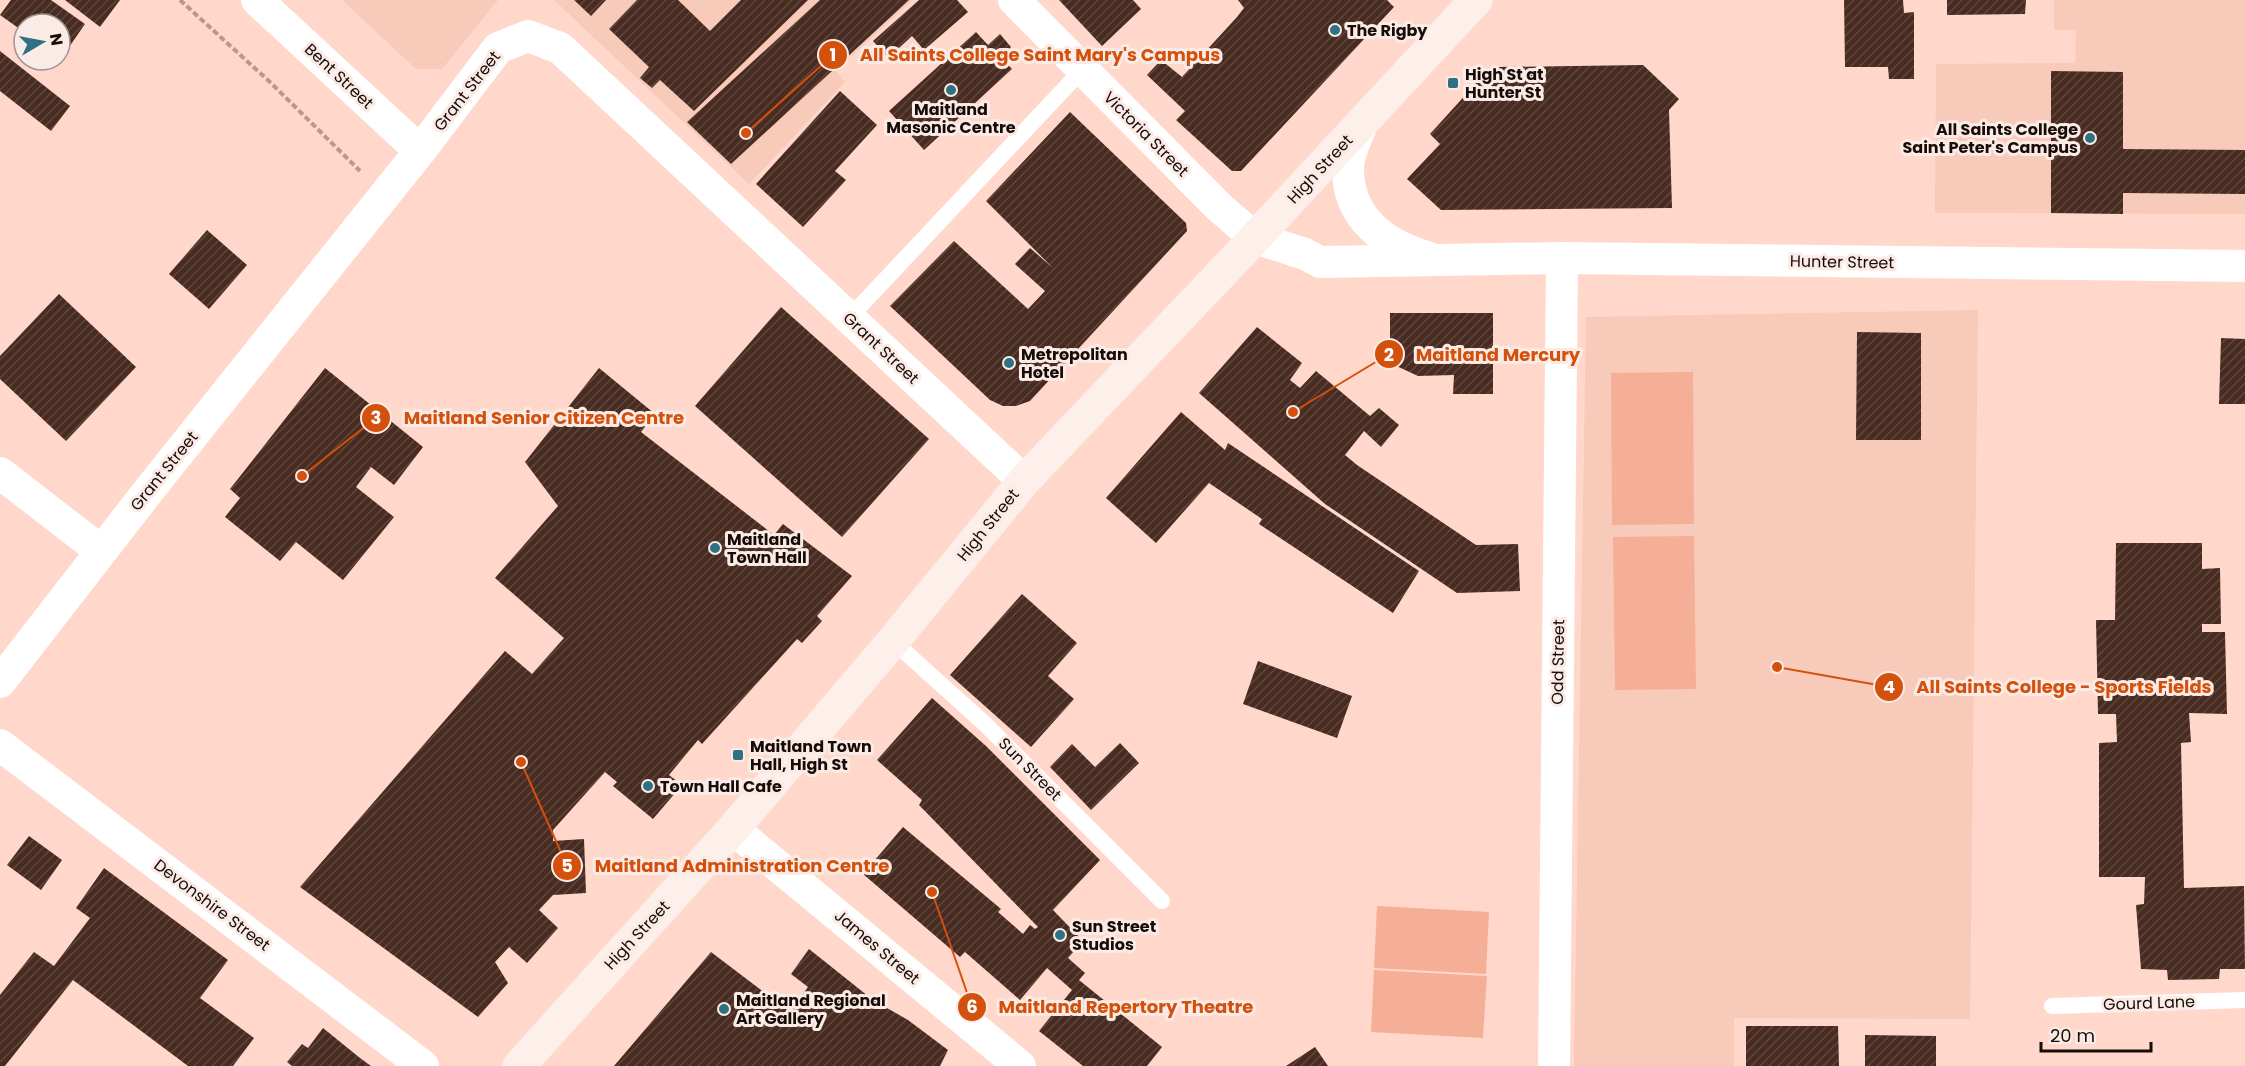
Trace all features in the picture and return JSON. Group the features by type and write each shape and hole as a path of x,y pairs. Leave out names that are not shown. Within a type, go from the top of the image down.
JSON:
{"main road":[{"name":"High Street","path":"519,1066 734,829 893,642 1024,481 1256,238 1476,0"}],"street":[{"name":"Bent Street","path":"258,0 420,151"},
{"name":"Victoria Street","path":"1014,0 1209,199 1256,238"},
{"name":"Grant Street","path":"0,682 101,551 420,151 498,48 528,36 560,48 1024,481"},
{"name":"Hunter Street","path":"1362,123 1348,166 1351,195 1355,204 1370,227 1406,250 1438,260"},
{"name":"Hunter Street","path":"1256,238 1305,254 1320,262 1562,258 2245,266"},
{"name":"Odd Street","path":"1554,1066 1562,258"},
{"path":"0,473 101,551"},
{"name":"Devonshire Street","path":"0,745 423,1066"},
{"name":"James Street","path":"734,829 1020,1066"}],"lane":[{"path":"849,318 1082,70"},
{"name":"Sun Street","path":"893,642 985,724 1162,901"},
{"name":"Gourd Lane","path":"2052,1006 2245,1000"}],"path":[{"path":"180,0 271,83 385,195"}],"shaded area":[{"path":"342,0 498,0 442,69 416,69"},
{"path":"554,0 913,0 836,70 845,82 749,184"},
{"name":"All Saints College Saint Peter's Campus","path":"2054,0 2245,0 2245,214 1935,213 1936,64 2075,63 2076,30 2054,30"},
{"path":"1978,310 1970,1019 1734,1018 1734,1066 1574,1066 1586,317"},
{"path":"1693,372 1694,524 1612,525 1611,373"},
{"path":"1694,536 1696,689 1615,690 1613,537"},
{"path":"1377,906 1489,912 1486,974 1374,968"},
{"path":"1374,970 1487,976 1483,1038 1371,1032"}],"building":[{"path":"11,0 51,0 68,12 12,12 12,24 0,15"},
{"path":"65,0 120,0 100,27"},
{"path":"574,0 606,0 591,16"},
{"path":"637,0 678,0 710,31 741,0 808,0 694,111 660,80 652,88 640,78 649,67 609,29"},
{"path":"820,0 909,0 731,164 687,122"},
{"path":"919,0 957,0 968,12 924,50 912,36 888,58 873,41"},
{"path":"1059,0 1133,0 1141,9 1102,46"},
{"path":"1238,0 1387,0 1394,7 1241,171 1232,171 1176,120 1185,111 1147,75 1161,60 1182,77 1244,8"},
{"path":"1844,0 1903,0 1904,13 1914,12 1914,79 1889,79 1888,67 1845,67"},
{"path":"1947,0 2026,0 2025,14 1947,15"},
{"path":"72,15 85,24 72,43"},
{"name":"Maitland Masonic Centre","path":"976,32 988,45 1000,34 1011,47 1001,57 1012,69 924,150 889,111"},
{"path":"0,51 12,60 12,72 27,72 70,106 51,131 0,91"},
{"path":"1643,65 1679,99 1669,110 1672,208 1441,210 1407,179 1440,144 1430,134 1479,80 1499,79 1498,67"},
{"path":"2051,71 2123,72 2123,149 2245,150 2245,194 2123,193 2123,214 2051,213"},
{"path":"840,91 877,125 835,171 846,180 803,227 756,184"},
{"path":"1070,112 1186,223 1187,231 1030,401 1016,406 1003,406 990,400 890,306 954,241 1028,309 1045,291 1015,264 1030,248 1053,268 986,201"},
{"path":"207,230 247,265 209,309 169,274"},
{"path":"59,294 136,367 66,441 0,379 0,356"},
{"path":"781,307 929,439 842,537 695,406"},
{"path":"1390,313 1493,313 1493,394 1453,394 1454,375 1418,376 1390,363"},
{"path":"1257,327 1302,363 1290,380 1300,388 1316,371 1370,416 1379,408 1399,425 1381,447 1364,431 1345,455 1357,465 1476,545 1518,544 1520,591 1457,593 1325,504 1199,393"},
{"path":"1857,332 1921,333 1921,440 1856,440"},
{"path":"2221,338 2245,339 2245,404 2219,404"},
{"path":"325,368 423,447 394,485 371,467 356,487 394,517 343,580 296,542 280,561 225,517 240,498 230,489"},
{"path":"599,368 655,414 641,432 774,535 783,524 852,576 817,616 822,621 802,643 797,639 702,744 698,740 669,775 682,785 653,819 613,786 617,782 605,772 553,830 553,841 584,839 586,893 553,895 539,910 558,928 527,963 509,947 495,962 508,983 478,1017 300,887 505,651 532,674 564,638 495,578 558,506 525,462"},
{"path":"1181,412 1225,450 1228,443 1419,571 1393,613 1259,524 1262,519 1209,483 1156,543 1106,498"},
{"path":"2116,543 2202,543 2202,569 2220,568 2221,624 2202,624 2202,632 2225,632 2227,714 2189,713 2191,742 2181,743 2184,888 2244,886 2245,969 2220,969 2219,979 2168,980 2167,970 2141,969 2136,905 2144,904 2145,877 2099,877 2099,743 2117,742 2116,714 2098,714 2096,620 2115,620"},
{"path":"1022,594 1077,643 1048,676 1074,699 1031,747 950,675"},
{"path":"1258,661 1352,696 1337,738 1243,704"},
{"path":"932,698 986,746 1100,860 1053,910 1083,941 1068,958 1085,973 1079,980 1162,1047 1147,1066 1083,1066 1039,1031 1072,990 1047,968 1020,1000 965,952 960,957 863,874 903,827 1001,909 998,912 1023,934 1030,925 1035,929 1038,927 919,805 922,800 877,760"},
{"path":"1120,743 1139,763 1091,810 1050,767 1072,744 1095,767"},
{"path":"29,836 62,860 41,890 7,865"},
{"path":"104,868 228,960 200,998 254,1038 233,1066 188,1066 73,980 5,1066 0,1066 0,995 34,952 54,966 90,918 76,908"},
{"name":"Maitland Regional Art Gallery","path":"809,949 873,1000 908,1020 948,1050 940,1066 614,1066 711,952 790,1012 808,987 791,974"},
{"path":"1746,1026 1838,1026 1839,1066 1746,1066"},
{"path":"323,1028 371,1066 292,1066 287,1062 302,1044 308,1048"},
{"path":"1865,1035 1936,1036 1936,1066 1865,1066"},
{"path":"1315,1047 1328,1066 1286,1066"}],"place":[{"name":"The Rigby","path":"1335,30"},
{"name":"High St at Hunter St","path":"1453,83"},
{"name":"Maitland Masonic Centre","path":"951,90"},
{"name":"All Saints College Saint Mary's Campus","path":"746,133"},
{"name":"All Saints College Saint Peter's Campus","path":"2090,138"},
{"name":"Metropolitan Hotel","path":"1009,363"},
{"name":"Maitland Mercury","path":"1293,412"},
{"name":"Maitland Senior Citizen Centre","path":"302,476"},
{"name":"Maitland Town Hall","path":"715,548"},
{"name":"All Saints College - Sports Fields","path":"1777,667"},
{"name":"Maitland Town Hall, High St","path":"738,755"},
{"name":"Maitland Administration Centre","path":"521,762"},
{"name":"Town Hall Cafe","path":"648,786"},
{"name":"Maitland Repertory Theatre","path":"932,892"},
{"name":"Sun Street Studios","path":"1060,935"},
{"name":"Maitland Regional Art Gallery","path":"724,1009"}]}
